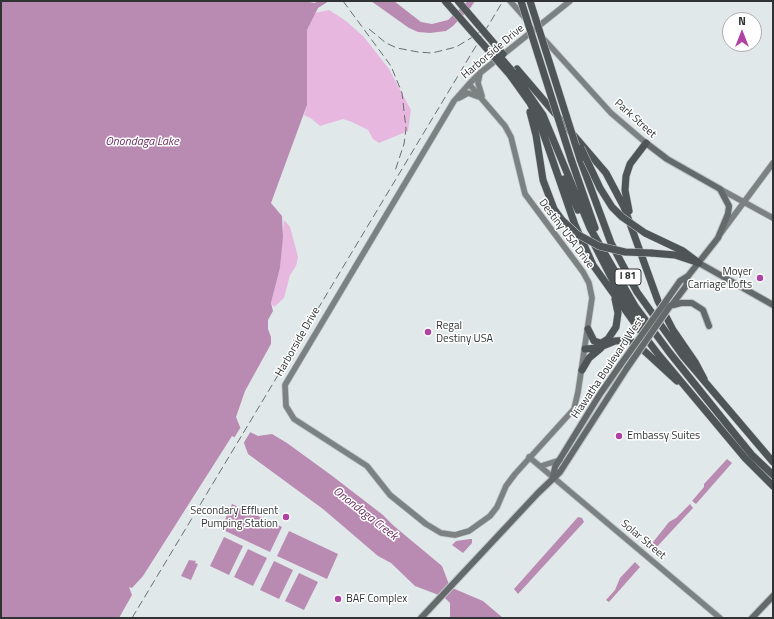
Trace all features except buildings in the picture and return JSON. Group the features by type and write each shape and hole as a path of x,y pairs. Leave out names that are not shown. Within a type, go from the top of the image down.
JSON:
{"highway":[{"path":"445,1 595,158 606,173 624,207 658,301 673,330 696,362 704,379"},
{"path":"452,1 513,72 533,120 543,180 554,210 572,229 595,245 620,252 675,255 699,263"},
{"path":"458,1 513,72 543,115 590,228 618,277"},
{"name":"I 81","path":"521,1 571,159 597,233 618,277 635,306 685,371 752,455 773,475"},
{"name":"I 81","path":"530,1 580,159 606,232 629,279 657,322 683,356 773,462"},
{"path":"522,92 539,120 583,243 593,265 636,325 745,458 773,486"},
{"path":"571,128 600,188 612,207 622,218 645,233 684,251 699,263"},
{"path":"545,138 613,281 649,335 664,353 685,371"},
{"path":"636,241 625,182 630,164 646,143"},
{"path":"582,370 589,358 613,333 618,318 617,306 611,290"},
{"path":"588,330 594,341 603,344"},
{"path":"585,348 621,339 629,340 636,344 703,406"}],"main road":[{"name":"Park Street","path":"646,143 667,159 720,189"},
{"name":"Hiawatha Boulevard West","path":"553,477 560,459 600,394 668,303 686,286 688,276 718,238 729,210 727,200 720,189"},
{"path":"699,263 773,305"},
{"path":"668,303 686,302 699,307 703,310 709,326"},
{"name":"Hiawatha Boulevard West","path":"421,618 553,477 560,472 668,303"},
{"path":"752,618 773,596"}],"street":[{"name":"Park Street","path":"510,1 611,113 646,143"},
{"name":"Harborside Drive","path":"529,456 510,480 497,507 487,519 462,534 444,534 426,524 390,495 367,466 294,419 286,406 284,392 286,380 454,101 480,73 570,1"},
{"path":"480,73 479,87 484,100"},
{"name":"Destiny USA Drive","path":"469,84 500,118 510,137 525,194 583,272 589,283 592,298 582,370 574,409 529,456"},
{"path":"454,101 468,93 484,100"},
{"path":"718,238 773,163"},
{"name":"Park Street","path":"720,189 773,218"},
{"path":"529,456 553,477"},
{"path":"541,466 560,459"},
{"name":"Solar Street","path":"553,477 720,618"}],"shaded area":[{"path":"329,10 346,21 364,37 389,69 411,110 408,131 379,143 373,139 368,130 352,122 343,119 320,126 312,119 304,115 307,105 307,30 315,13"},
{"path":"284,220 290,227 298,257 296,266 290,275 284,298 274,307 271,303 280,268"}],"water":[{"name":"Onondaga Lake","path":"1,1 304,1 315,3 317,1 329,1 318,8 307,30 307,105 271,203 282,216 283,237 280,268 271,303 273,311 268,320 271,344 245,391 236,417 240,427 258,436 272,434 331,475 383,515 442,566 450,587 483,601 503,618 450,618 450,603 444,597 415,586 391,563 378,556 323,509 248,454 244,443 232,436 143,576 132,588 129,587 132,595 119,618 1,618"},
{"path":"371,1 394,1 421,22 432,24 448,20 468,1 475,1 453,26 446,31 430,33 418,32 409,28"},
{"path":"727,459 732,463 696,504 692,501 704,487 704,484"},
{"path":"232,504 282,527 270,552 221,529"},
{"path":"690,504 693,508 654,550 650,546 669,522 676,518"},
{"path":"578,517 582,518 584,522 518,594 514,589"},
{"path":"289,531 338,554 327,579 277,556"},
{"path":"224,537 243,546 229,575 210,566"},
{"path":"472,539 472,543 463,553 452,545 456,541"},
{"path":"248,549 267,558 253,586 234,577"},
{"path":"189,560 196,561 195,563 198,564 191,580 181,576"},
{"path":"274,561 293,570 279,599 260,590"},
{"path":"635,562 640,567 609,602 606,600 615,590 620,578"},
{"path":"299,573 318,582 304,610 285,601"}],"pier":[{"path":"242,425 251,431 243,444 234,438"}],"railway":[{"path":"343,1 391,66 402,93 406,129 404,144 395,171"},
{"path":"132,618 503,1"},
{"path":"369,29 386,43 397,48 432,53 456,47 476,35 484,28"}],"place":[{"name":"Moyer Carriage Lofts","path":"760,278"},
{"name":"Regal Destiny USA","path":"428,332"},
{"name":"Embassy Suites","path":"619,436"},
{"name":"Secondary Effluent Pumping Station","path":"286,517"},
{"name":"BAF Complex","path":"338,599"}],"water label":[{"name":"Onondaga Creek","path":"365,514"}]}
